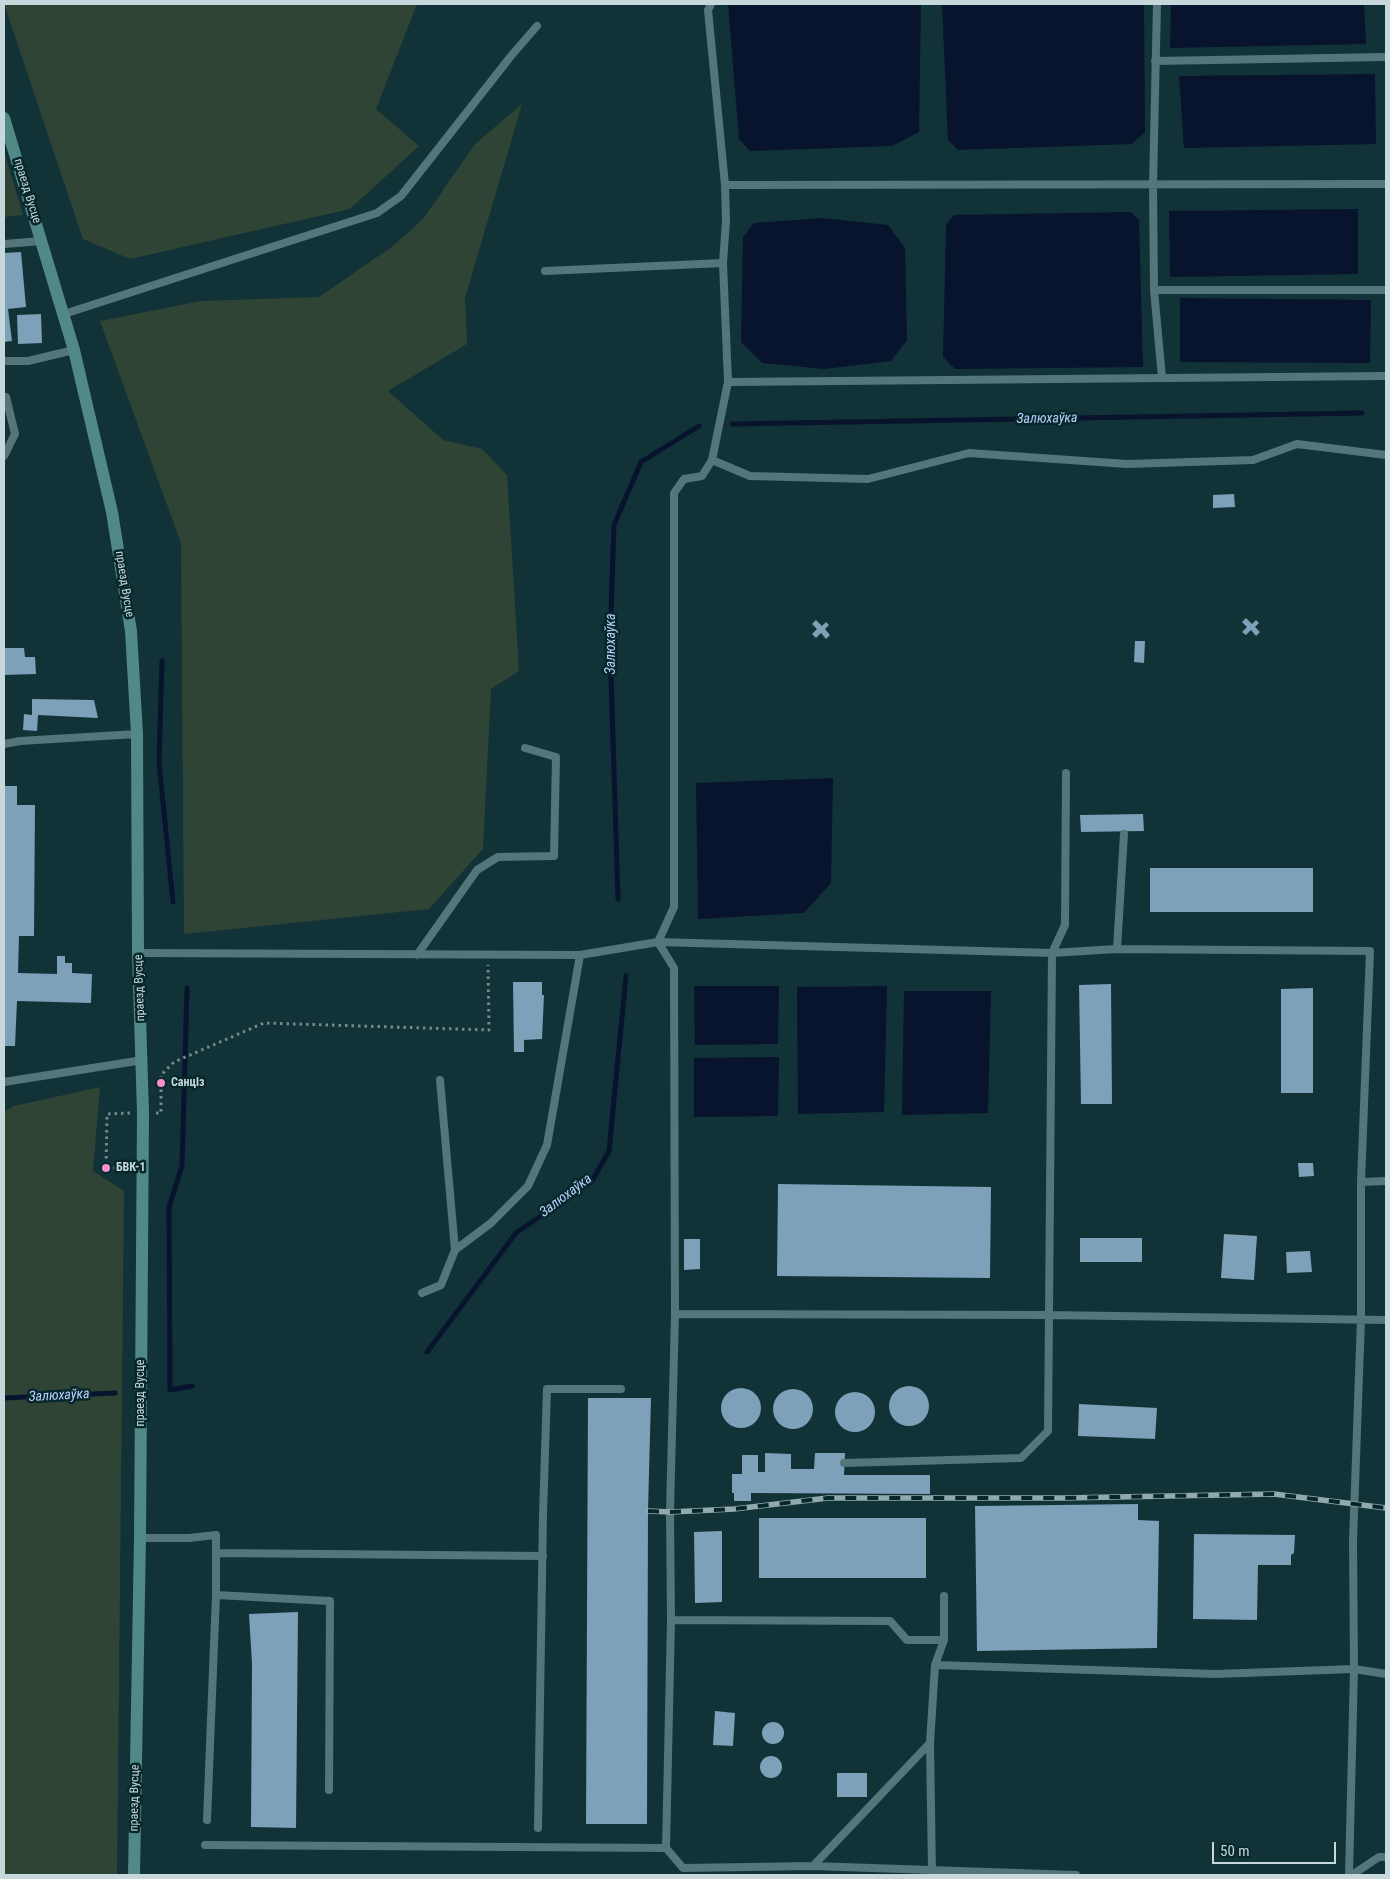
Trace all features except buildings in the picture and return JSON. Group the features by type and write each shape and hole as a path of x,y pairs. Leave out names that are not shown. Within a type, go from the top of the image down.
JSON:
{"street":[{"name":"праезд Вусце","path":"4,118 74,350 115,530 131,631 137,734 138,953 143,1060 140,1538 134,1875"}],"lane":[{"path":"658,942 674,907 674,493 684,479 702,476 712,460 728,382 723,263 726,220 725,185 708,10 711,4"},
{"path":"1156,4 1153,185 1154,290 1162,378"},
{"path":"64,314 377,213 401,196 511,56 537,26"},
{"path":"1156,61 1386,56"},
{"path":"725,185 1386,184"},
{"path":"4,244 42,241"},
{"path":"545,271 723,263"},
{"path":"1154,290 1386,290"},
{"path":"4,361 28,361 74,350"},
{"path":"728,382 1386,376"},
{"path":"4,397 6,397 15,434 4,456"},
{"path":"712,460 750,476 868,479 969,453 1127,464 1253,460 1297,444 1386,455"},
{"path":"4,744 20,741 137,734"},
{"path":"418,954 477,870 498,857 554,856 556,757 525,748"},
{"path":"844,1463 1021,1458 1048,1431 1052,953 1064,925 1066,773"},
{"path":"1117,949 1124,834"},
{"path":"658,942 674,968 675,1314 670,1512 671,1620 666,1848 683,1868 812,1866 932,1873 1076,1875"},
{"path":"138,953 580,955 658,942 1052,953 1117,949 1370,950 1361,1182 1361,1319 1353,1541 1354,1669 1350,1875"},
{"path":"455,1250 491,1223 528,1186 547,1145 580,955"},
{"path":"4,1082 143,1060"},
{"path":"422,1293 441,1285 455,1250 440,1080"},
{"path":"1361,1182 1386,1181"},
{"path":"675,1314 1049,1315 1386,1320"},
{"path":"538,1828 547,1389 621,1389"},
{"path":"140,1538 190,1538 216,1535 216,1595 207,1820"},
{"path":"217,1553 543,1556"},
{"path":"216,1595 330,1601 329,1790"},
{"path":"932,1873 930,1744 935,1665 944,1640 944,1596"},
{"path":"671,1620 890,1621 907,1640 944,1640"},
{"path":"935,1665 1216,1674 1354,1669 1386,1674"},
{"path":"812,1866 930,1744"},
{"path":"205,1845 666,1848"},
{"path":"1350,1875 1379,1857 1386,1858"}],"path":[{"path":"143,1168 106,1168 107,1114 161,1113 161,1075 174,1062 264,1023 489,1030 488,955"}],"green space":[{"path":"4,4 417,4 376,109 419,146 350,209 130,259 83,239"},
{"path":"522,104 465,298 467,344 388,391 443,440 482,449 507,475 519,671 491,689 483,849 429,909 184,934 181,543 100,321 201,301 319,297 393,246 423,219 475,144"},
{"path":"4,151 23,215 4,217"},
{"path":"100,1087 93,1171 124,1191 117,1875 4,1875 4,1112 14,1106"}],"water":[{"path":"728,4 921,4 919,132 892,146 750,151 739,139"},
{"path":"942,4 1144,4 1145,132 1132,144 958,150 948,140"},
{"path":"1171,4 1364,4 1366,44 1170,48"},
{"path":"1375,74 1376,144 1184,148 1179,76"},
{"path":"1358,209 1358,274 1170,277 1169,211"},
{"path":"1131,212 1139,220 1143,367 955,369 943,357 946,225 954,215"},
{"path":"822,218 888,225 905,248 907,340 891,361 824,369 762,363 741,342 743,237 754,223"},
{"path":"1180,298 1371,300 1370,363 1180,362"},
{"path":"833,778 831,883 804,913 698,919 696,783"},
{"path":"694,986 779,986 778,1044 695,1045"},
{"path":"887,986 884,1112 798,1114 797,987"},
{"path":"904,991 991,991 988,1113 902,1115"},
{"path":"779,1057 778,1116 694,1117 694,1058"}],"waterway":[{"name":"Залюхаўка","path":"732,424 1362,413"},
{"name":"Залюхаўка","path":"618,899 610,642 614,525 641,462 699,426"},
{"path":"162,661 159,762 173,902"},
{"name":"Залюхаўка","path":"427,1352 516,1233 592,1181 609,1151 626,976"},
{"path":"187,988 182,1166 169,1207 170,1390 192,1386"},
{"name":"Залюхаўка","path":"4,1398 115,1393"}],"railway":[{"path":"648,1511 670,1512 734,1509 828,1498 1063,1498 1274,1494 1386,1508"}],"place":[{"name":"Санціз","path":"161,1083"},
{"name":"БВК-1","path":"106,1168"}]}
